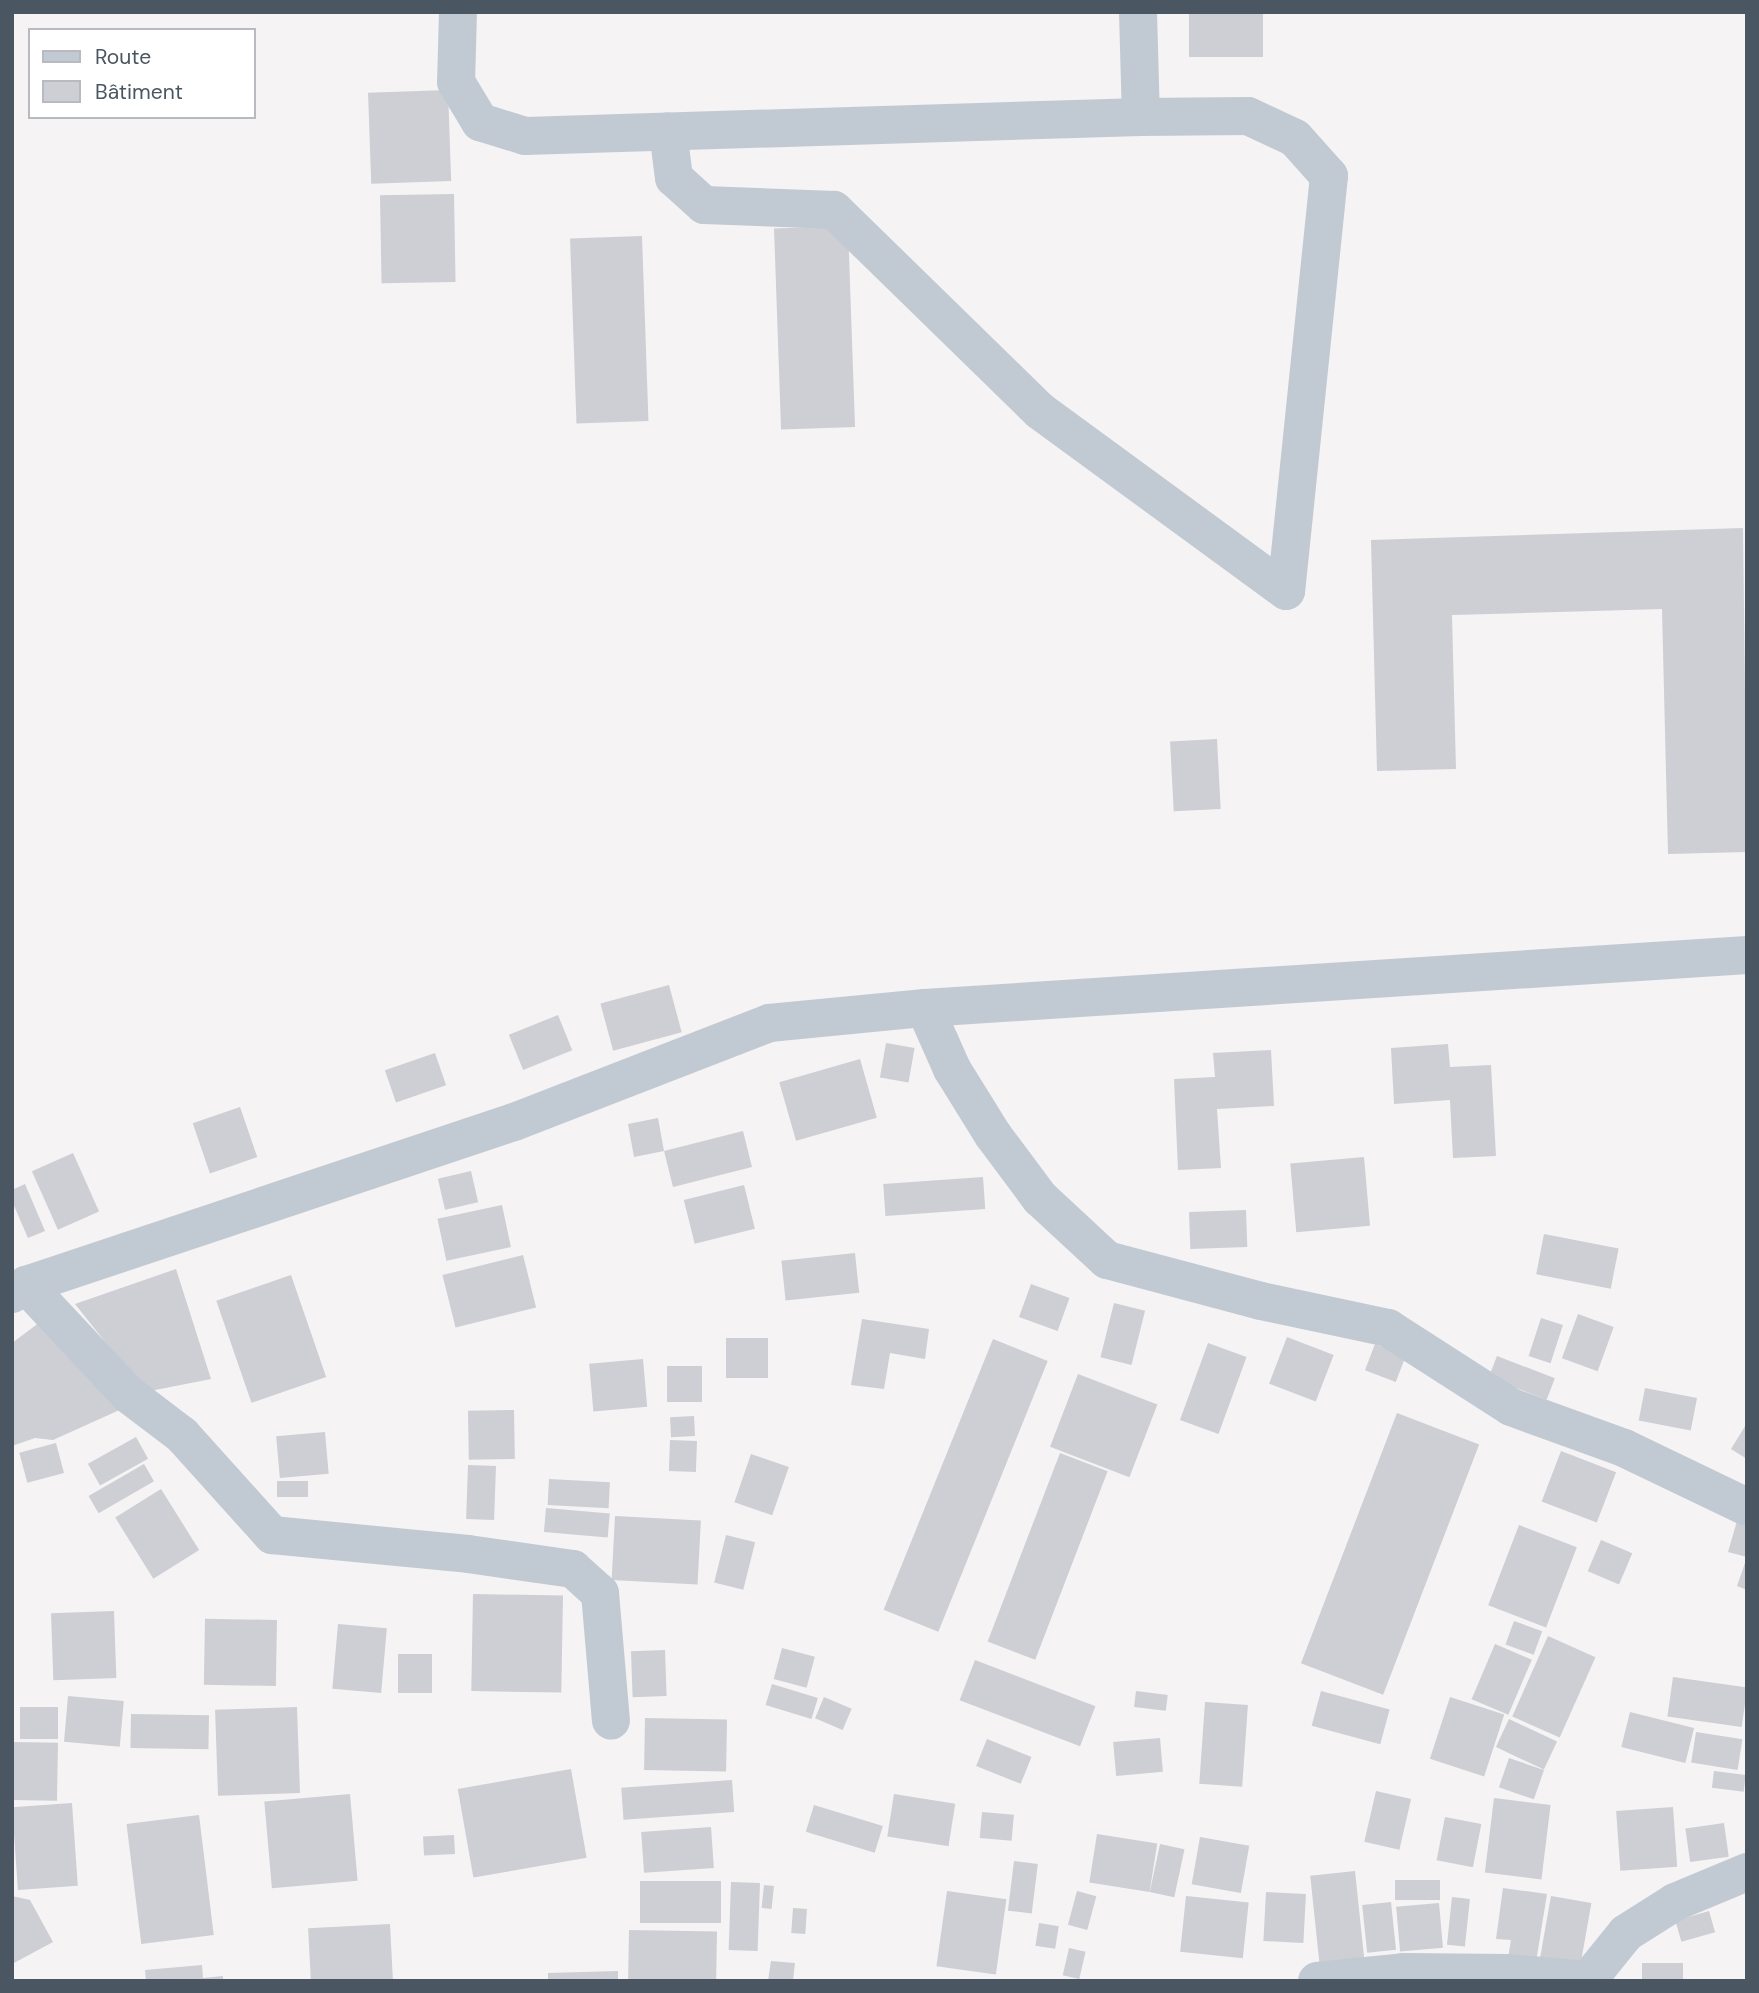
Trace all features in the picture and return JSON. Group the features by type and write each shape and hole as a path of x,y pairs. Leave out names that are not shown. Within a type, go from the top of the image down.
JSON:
{"street":[{"path":"458,12 456,82 480,122 525,135 1141,117 1248,116 1295,138 1329,176 1286,591 1040,411 834,210 704,205 674,178 668,131"},
{"path":"1138,12 1141,117"},
{"path":"611,1721 600,1593 573,1569 440,1550 272,1535 182,1435 128,1394 19,1289 514,1122 769,1023 925,1008 1747,955"},
{"path":"925,1008 953,1069 993,1135 1040,1198 1107,1260 1261,1301 1388,1328 1511,1407 1624,1448 1747,1507"},
{"path":"1317,1981 1404,1972 1508,1973 1588,1980 1626,1933 1675,1902 1747,1872"}],"building":[{"path":"1189,12 1263,12 1263,57 1189,57"},
{"path":"448,90 451,181 371,184 368,93"},
{"path":"454,194 456,282 382,283 380,195"},
{"path":"848,226 855,427 781,429 774,229"},
{"path":"642,236 648,421 577,423 570,239"},
{"path":"1743,528 1747,852 1668,854 1662,609 1452,615 1456,769 1377,771 1371,540"},
{"path":"1217,739 1221,809 1174,811 1170,741"},
{"path":"669,985 682,1032 613,1051 600,1003"},
{"path":"558,1015 572,1050 523,1070 509,1035"},
{"path":"886,1043 915,1048 908,1083 880,1077"},
{"path":"1448,1044 1450,1067 1491,1065 1496,1156 1453,1158 1450,1100 1394,1104 1391,1048"},
{"path":"1271,1050 1274,1106 1217,1109 1221,1168 1178,1170 1174,1079 1215,1077 1213,1053"},
{"path":"435,1053 446,1085 396,1102 385,1070"},
{"path":"860,1059 877,1118 796,1141 779,1082"},
{"path":"240,1107 257,1157 210,1173 193,1123"},
{"path":"658,1118 664,1151 634,1157 628,1124"},
{"path":"743,1131 752,1167 673,1187 664,1151"},
{"path":"73,1153 99,1211 58,1230 32,1171"},
{"path":"1364,1157 1370,1226 1296,1232 1290,1163"},
{"path":"471,1171 478,1202 445,1210 438,1179"},
{"path":"983,1177 985,1209 885,1216 883,1184"},
{"path":"25,1184 45,1231 28,1238 12,1201 12,1190"},
{"path":"744,1185 755,1229 695,1244 684,1200"},
{"path":"502,1205 511,1247 446,1261 437,1219"},
{"path":"1246,1210 1247,1247 1190,1249 1189,1212"},
{"path":"1544,1234 1619,1249 1611,1289 1536,1274"},
{"path":"855,1253 859,1293 786,1301 781,1261"},
{"path":"523,1255 536,1307 456,1327 442,1275"},
{"path":"176,1269 211,1379 145,1392 75,1304"},
{"path":"291,1275 326,1377 251,1403 216,1301"},
{"path":"1031,1284 1070,1298 1058,1331 1019,1317"},
{"path":"1114,1303 1145,1311 1132,1365 1100,1357"},
{"path":"1578,1314 1614,1327 1598,1371 1562,1358"},
{"path":"1541,1318 1563,1325 1551,1363 1529,1356"},
{"path":"862,1319 929,1329 925,1359 890,1353 884,1389 851,1385"},
{"path":"40,1322 124,1408 53,1440 35,1438 12,1446 12,1343"},
{"path":"1287,1337 1334,1355 1316,1402 1269,1384"},
{"path":"726,1338 768,1338 768,1378 726,1378"},
{"path":"993,1339 1048,1361 938,1632 884,1610"},
{"path":"1208,1343 1247,1357 1218,1434 1180,1420"},
{"path":"1375,1344 1406,1356 1396,1382 1365,1370"},
{"path":"1497,1356 1555,1378 1547,1400 1489,1377"},
{"path":"643,1359 647,1407 593,1412 589,1364"},
{"path":"667,1366 702,1366 702,1402 667,1402"},
{"path":"1078,1374 1157,1404 1129,1477 1050,1447"},
{"path":"1645,1388 1697,1398 1691,1431 1639,1420"},
{"path":"514,1410 515,1459 469,1460 468,1411"},
{"path":"1397,1413 1479,1445 1383,1695 1301,1663"},
{"path":"694,1416 695,1436 671,1437 670,1417"},
{"path":"1747,1423 1747,1459 1731,1449"},
{"path":"325,1432 329,1474 280,1478 276,1436"},
{"path":"136,1437 148,1459 100,1486 88,1464"},
{"path":"670,1440 697,1441 696,1472 669,1471"},
{"path":"56,1443 64,1473 27,1483 19,1453"},
{"path":"1561,1451 1616,1472 1597,1523 1542,1501"},
{"path":"1060,1453 1108,1471 1035,1660 988,1642"},
{"path":"751,1454 789,1467 772,1515 734,1502"},
{"path":"144,1464 154,1481 99,1513 89,1496"},
{"path":"468,1465 496,1466 494,1520 466,1519"},
{"path":"549,1479 610,1482 609,1508 548,1505"},
{"path":"277,1481 308,1481 308,1497 277,1497"},
{"path":"161,1489 199,1550 153,1579 115,1518"},
{"path":"546,1508 610,1514 608,1537 544,1532"},
{"path":"615,1516 701,1521 698,1584 612,1580"},
{"path":"1737,1521 1747,1524 1747,1557 1728,1552"},
{"path":"1519,1525 1577,1547 1546,1628 1488,1605"},
{"path":"726,1535 755,1542 743,1590 714,1583"},
{"path":"1601,1540 1632,1553 1619,1585 1588,1571"},
{"path":"1747,1563 1747,1590 1737,1586"},
{"path":"473,1594 563,1596 561,1693 471,1691"},
{"path":"114,1611 116,1678 53,1680 51,1613"},
{"path":"205,1619 277,1620 276,1686 204,1685"},
{"path":"1514,1621 1542,1631 1534,1655 1505,1644"},
{"path":"338,1624 387,1628 381,1693 332,1689"},
{"path":"1548,1636 1596,1657 1560,1738 1512,1716"},
{"path":"1495,1644 1532,1660 1508,1715 1472,1699"},
{"path":"782,1648 815,1657 807,1688 774,1679"},
{"path":"665,1650 667,1696 633,1697 631,1651"},
{"path":"398,1654 432,1654 432,1693 398,1693"},
{"path":"975,1660 1095,1706 1080,1746 960,1700"},
{"path":"1673,1677 1747,1687 1742,1727 1667,1717"},
{"path":"772,1684 818,1698 811,1719 766,1705"},
{"path":"1136,1691 1168,1695 1166,1711 1134,1707"},
{"path":"1321,1691 1390,1709 1380,1744 1312,1726"},
{"path":"68,1696 124,1701 120,1747 64,1742"},
{"path":"824,1697 852,1709 843,1730 815,1718"},
{"path":"1450,1697 1504,1715 1484,1776 1430,1759"},
{"path":"1205,1702 1248,1705 1242,1787 1199,1784"},
{"path":"20,1707 58,1707 58,1739 20,1739"},
{"path":"297,1707 300,1793 218,1796 215,1710"},
{"path":"1630,1712 1694,1728 1685,1763 1621,1747"},
{"path":"131,1714 209,1715 208,1749 130,1748"},
{"path":"645,1718 727,1719 726,1771 644,1770"},
{"path":"1509,1719 1557,1741 1544,1769 1496,1747"},
{"path":"1696,1732 1742,1739 1738,1770 1691,1763"},
{"path":"1160,1738 1163,1772 1116,1776 1113,1742"},
{"path":"987,1739 1032,1757 1021,1784 976,1766"},
{"path":"12,1742 58,1743 57,1801 12,1800"},
{"path":"1509,1758 1544,1770 1534,1799 1499,1787"},
{"path":"571,1769 587,1858 473,1878 458,1789"},
{"path":"1714,1771 1746,1775 1744,1792 1712,1788"},
{"path":"732,1780 734,1812 624,1820 621,1788"},
{"path":"1376,1791 1411,1799 1399,1850 1364,1842"},
{"path":"350,1794 358,1881 272,1888 264,1801"},
{"path":"894,1794 955,1804 949,1846 887,1836"},
{"path":"1494,1798 1551,1805 1541,1879 1485,1872"},
{"path":"72,1803 78,1886 18,1890 12,1807"},
{"path":"814,1805 883,1826 875,1853 806,1832"},
{"path":"1673,1807 1677,1867 1620,1871 1616,1811"},
{"path":"982,1812 1014,1815 1012,1841 980,1838"},
{"path":"199,1815 214,1935 141,1944 127,1824"},
{"path":"1445,1817 1481,1824 1473,1867 1437,1860"},
{"path":"1724,1823 1729,1857 1690,1862 1685,1828"},
{"path":"711,1827 714,1868 644,1873 641,1832"},
{"path":"1097,1834 1157,1844 1150,1892 1089,1882"},
{"path":"454,1835 455,1854 424,1856 423,1837"},
{"path":"1200,1837 1249,1846 1241,1893 1192,1884"},
{"path":"1160,1844 1184,1849 1174,1897 1150,1892"},
{"path":"1014,1861 1038,1864 1032,1914 1008,1911"},
{"path":"1355,1871 1364,1961 1320,1965 1310,1876"},
{"path":"1395,1880 1440,1880 1440,1900 1395,1900"},
{"path":"640,1881 721,1881 721,1923 640,1923"},
{"path":"731,1882 760,1883 758,1951 729,1950"},
{"path":"764,1885 774,1886 772,1909 762,1908"},
{"path":"1503,1888 1547,1894 1536,1962 1508,1958 1511,1940 1496,1939"},
{"path":"947,1891 1006,1899 996,1975 936,1966"},
{"path":"1077,1891 1096,1896 1087,1930 1068,1925"},
{"path":"1266,1892 1306,1894 1303,1943 1263,1941"},
{"path":"12,1896 30,1900 53,1942 12,1964"},
{"path":"1186,1896 1249,1903 1243,1958 1180,1952"},
{"path":"1551,1896 1591,1903 1580,1968 1540,1961"},
{"path":"1452,1897 1470,1899 1465,1947 1447,1945"},
{"path":"1391,1902 1396,1950 1367,1953 1362,1905"},
{"path":"1439,1903 1443,1948 1400,1952 1396,1907"},
{"path":"793,1908 807,1909 805,1934 791,1933"},
{"path":"1709,1911 1715,1932 1681,1942 1675,1921"},
{"path":"1039,1923 1059,1926 1055,1949 1035,1946"},
{"path":"390,1924 393,1981 311,1981 308,1928"},
{"path":"629,1930 717,1932 716,1981 628,1981"},
{"path":"1069,1948 1086,1952 1079,1979 1063,1975"},
{"path":"771,1961 795,1963 793,1981 768,1981"},
{"path":"1642,1963 1683,1963 1683,1981 1642,1981"},
{"path":"202,1965 203,1978 223,1976 223,1981 146,1981 145,1970"},
{"path":"618,1971 618,1981 548,1981 548,1973"}]}
